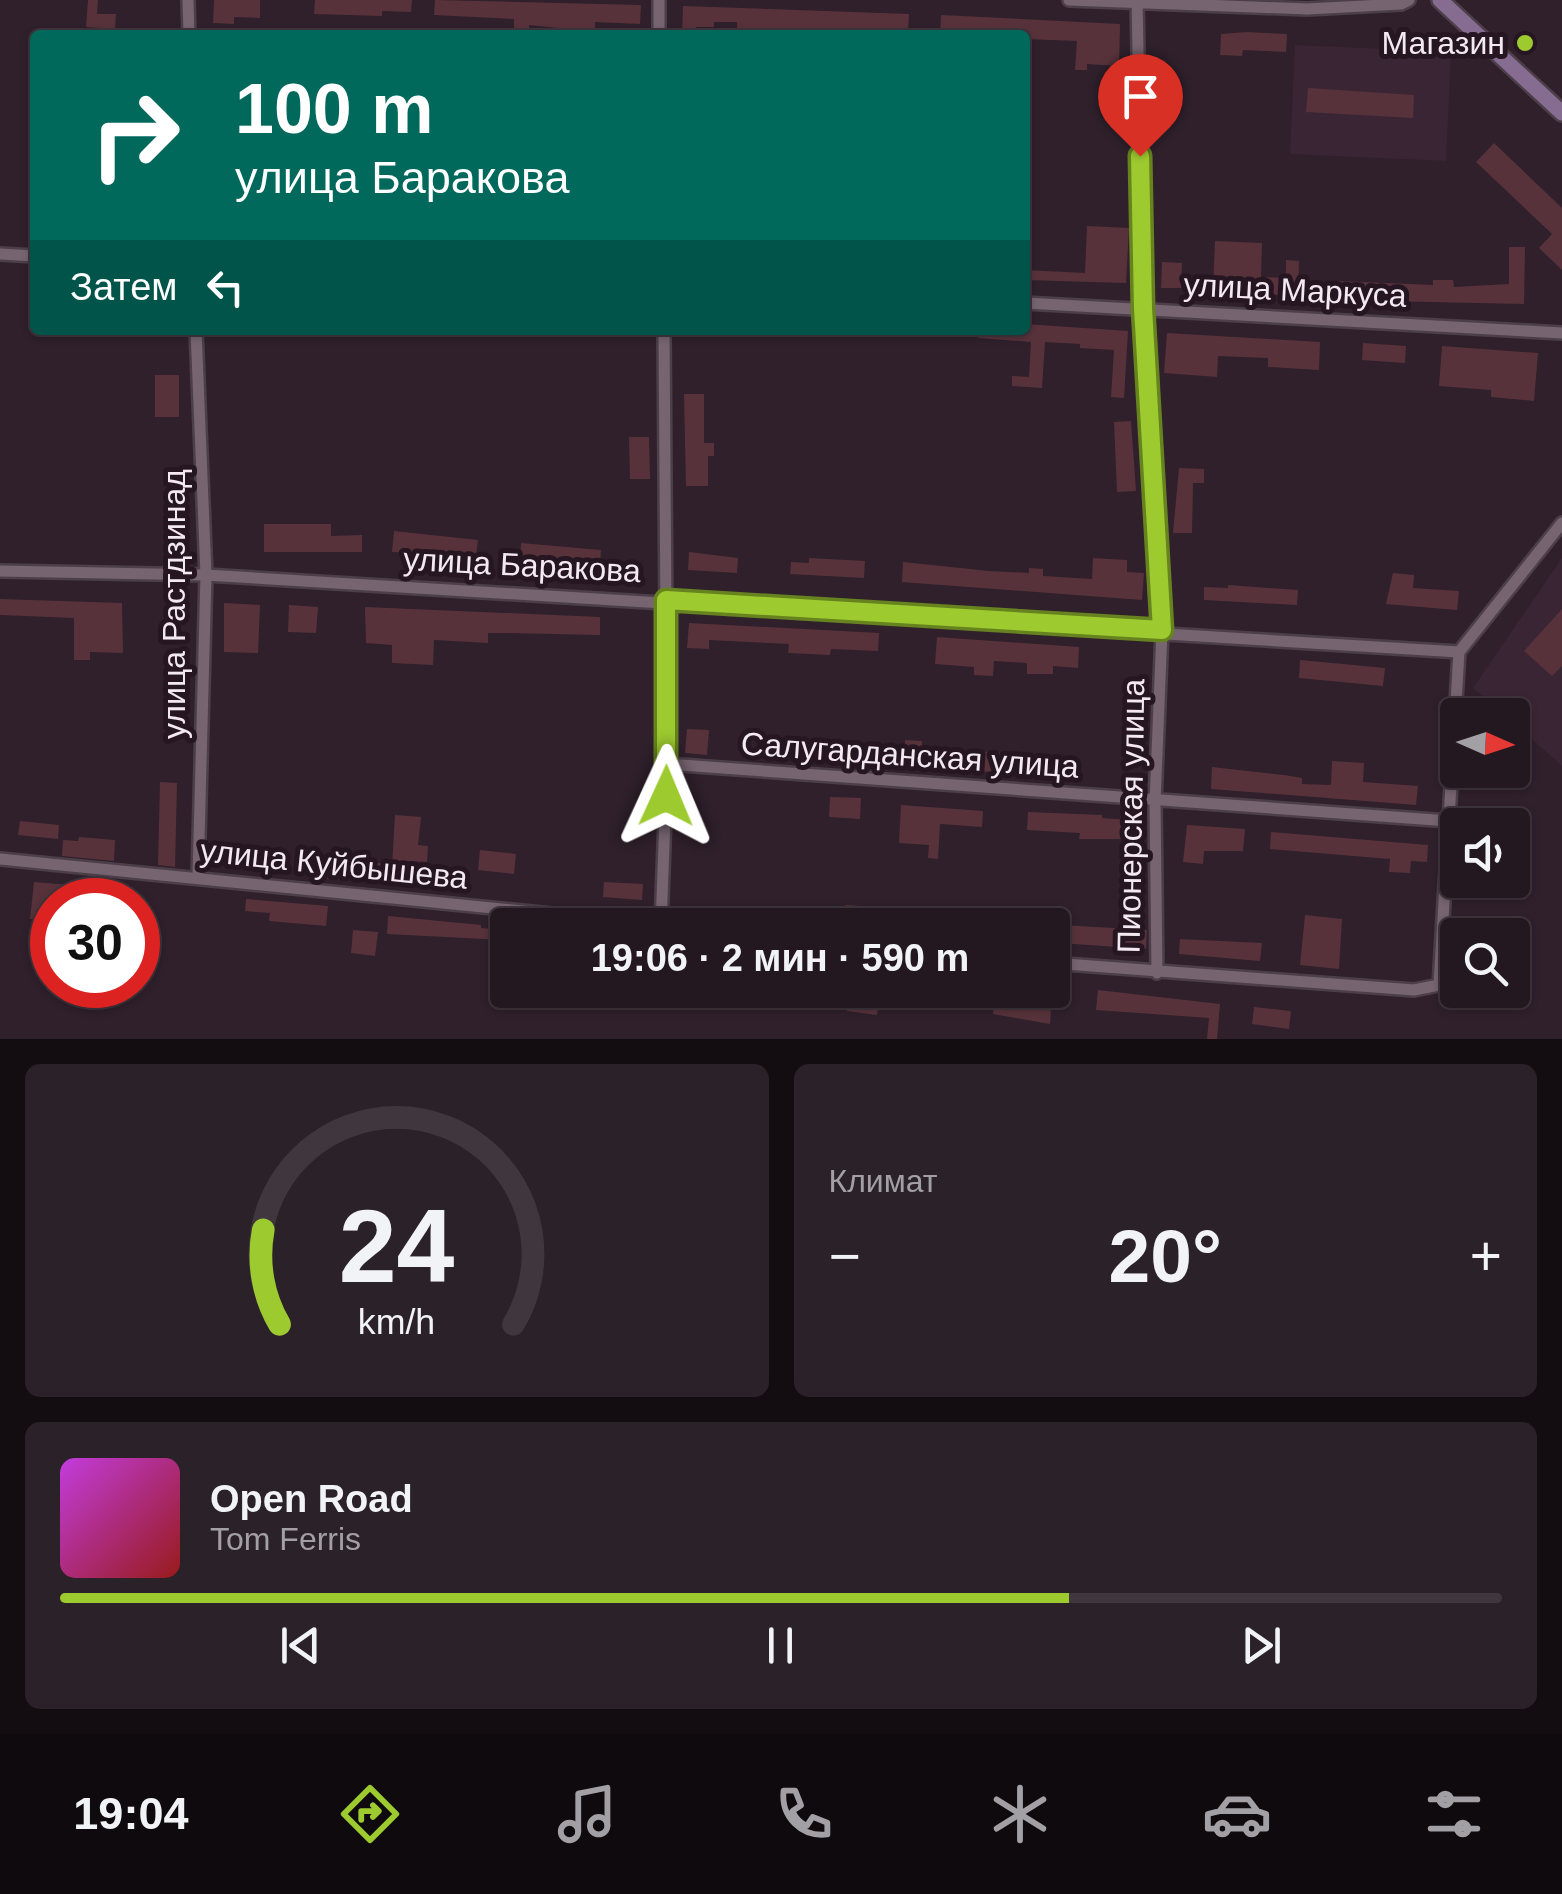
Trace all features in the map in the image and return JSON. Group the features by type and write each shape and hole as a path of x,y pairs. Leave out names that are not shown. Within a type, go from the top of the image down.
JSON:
{"main road":[{"path":"1440,0 1562,113"}],"street":[{"path":"188,0 189,30"},
{"path":"659,0 660,30"},
{"path":"1069,0 1307,9 1401,4 1409,0"},
{"name":"Пионерская улица","path":"1137,1 1143,308 1162,630 1155,802 1156,973"},
{"path":"0,254 30,256"},
{"name":"улица Маркуса","path":"1030,304 1562,333"},
{"name":"улица Растдзинад","path":"196,335 206,575 198,878"},
{"path":"662,908 666,764 664,335"},
{"path":"1450,808 1459,652 1562,523"},
{"name":"улица Баракова","path":"0,571 206,575 666,600 1459,652"},
{"name":"Салугарданская улица","path":"666,764 1440,820"},
{"name":"улица Куйбышева","path":"0,859 494,908"},
{"path":"1070,965 1414,990 1438,985 1444,898"}],"shaded area":[{"path":"1295,45 1451,52 1446,161 1290,154"},
{"path":"1562,558 1562,766 1530,737 1530,698 1484,698 1473,688"}],"building":[{"path":"88,0 98,0 97,14 116,14 115,29 86,27"},
{"path":"214,0 260,0 260,18 234,17 234,24 213,23"},
{"path":"315,0 412,0 411,12 382,11 382,16 314,14"},
{"path":"435,0 641,5 640,24 595,22 595,30 529,25 529,30 514,30 514,19 434,15"},
{"path":"683,6 909,14 908,30 737,30 737,22 714,22 714,27 682,30"},
{"path":"941,15 1120,24 1119,66 1087,64 1087,70 1075,70 1077,41 1030,39 1030,30 940,30"},
{"path":"1221,34 1287,34 1286,52 1243,50 1242,56 1220,55"},
{"path":"1308,88 1414,95 1413,118 1306,112"},
{"path":"1494,143 1562,208 1562,270 1539,248 1552,234 1476,162"},
{"path":"1087,226 1129,228 1126,283 1030,280 1030,270 1085,273"},
{"path":"1215,241 1262,243 1261,277 1286,278 1286,260 1299,261 1298,296 1213,291"},
{"path":"1509,247 1525,247 1524,304 1338,300 1338,281 1433,285 1433,280 1453,280 1454,287 1509,284"},
{"path":"1162,262 1182,263 1181,288 1161,288"},
{"path":"1030,324 1128,331 1124,398 1111,397 1114,350 1045,342 1042,388 1012,386 1012,376 1029,377 1031,342 978,338 1030,335"},
{"path":"1167,333 1320,342 1319,370 1268,367 1268,358 1218,356 1217,377 1164,373"},
{"path":"1363,343 1406,346 1405,363 1362,360"},
{"path":"1442,346 1538,353 1534,401 1491,397 1491,390 1439,386"},
{"path":"155,375 179,375 179,417 155,417"},
{"path":"684,394 704,394 704,443 714,443 714,456 708,456 708,486 686,486"},
{"path":"1131,421 1136,491 1117,492 1114,422"},
{"path":"629,437 649,437 650,479 630,479"},
{"path":"1179,468 1204,469 1204,483 1193,483 1192,533 1173,533"},
{"path":"264,524 331,524 331,536 362,535 362,552 264,552"},
{"path":"394,531 478,540 476,556 392,552"},
{"path":"521,543 601,550 600,566 520,561"},
{"path":"689,552 738,558 737,573 688,570"},
{"path":"809,558 865,561 864,578 790,574 791,562 809,563"},
{"path":"1093,558 1127,560 1127,572 1144,573 1142,600 902,582 903,562 1029,573 1029,568 1043,569 1043,576 1092,579"},
{"path":"1393,573 1414,575 1413,588 1459,591 1457,610 1386,604"},
{"path":"1204,587 1298,590 1297,605 1204,600"},
{"path":"0,599 122,603 123,653 90,652 90,660 74,660 74,618 0,615"},
{"path":"224,603 260,605 258,653 224,652"},
{"path":"289,605 318,607 316,633 288,632"},
{"path":"365,607 600,617 600,635 488,633 488,643 434,640 433,665 392,663 392,645 366,643"},
{"path":"1562,609 1562,666 1552,676 1524,651"},
{"path":"689,623 879,633 878,651 831,649 830,655 788,653 789,644 709,640 709,649 687,648"},
{"path":"937,637 1079,647 1078,668 1053,666 1053,674 1027,674 1027,663 994,661 993,676 974,675 974,667 935,664"},
{"path":"1300,660 1385,668 1383,686 1299,678"},
{"path":"687,729 709,730 707,755 685,753"},
{"path":"905,740 922,741 922,747 1004,753 1003,773 866,762 868,745 905,747"},
{"path":"1025,760 1063,762 1062,778 1024,776"},
{"path":"1332,761 1364,763 1363,782 1418,786 1416,805 1211,789 1212,767 1302,778 1302,784 1331,785"},
{"path":"160,782 177,783 175,867 158,865"},
{"path":"830,797 861,798 860,819 829,817"},
{"path":"901,805 983,811 982,827 940,824 938,859 928,858 929,845 899,843"},
{"path":"1028,812 1127,820 1126,839 1079,839 1080,833 1027,830"},
{"path":"395,815 421,817 418,845 428,846 427,862 406,861 405,867 392,866"},
{"path":"20,821 59,825 58,839 18,835"},
{"path":"1187,825 1245,829 1243,851 1204,851 1203,864 1183,862"},
{"path":"1271,832 1428,845 1427,862 1411,861 1410,873 1389,872 1390,859 1270,849"},
{"path":"79,837 115,840 114,861 62,856 63,840 78,841"},
{"path":"480,850 516,854 514,874 478,870"},
{"path":"309,857 391,864 389,883 308,877"},
{"path":"604,882 643,884 642,900 603,897"},
{"path":"246,899 328,906 326,926 269,921 270,913 245,911"},
{"path":"845,905 892,908 845,908"},
{"path":"1305,915 1342,919 1339,969 1300,965"},
{"path":"388,916 481,925 490,929 490,939 387,934"},
{"path":"1070,926 1147,930 1146,949 1070,944"},
{"path":"353,930 378,932 375,956 351,953"},
{"path":"1180,939 1262,943 1260,961 1179,954"},
{"path":"1098,990 1220,1004 1217,1039 1207,1039 1209,1018 1096,1010"},
{"path":"1254,1007 1291,1011 1289,1029 1252,1024"},
{"path":"847,1008 878,1008 877,1015 847,1011"},
{"path":"994,1008 1051,1009 1050,1024 993,1014"}],"place":[{"name":"Магазин","path":"1525,43"}],"route":[{"path":"666,796 666,600 1162,630 1143,308 1140,156"}]}
